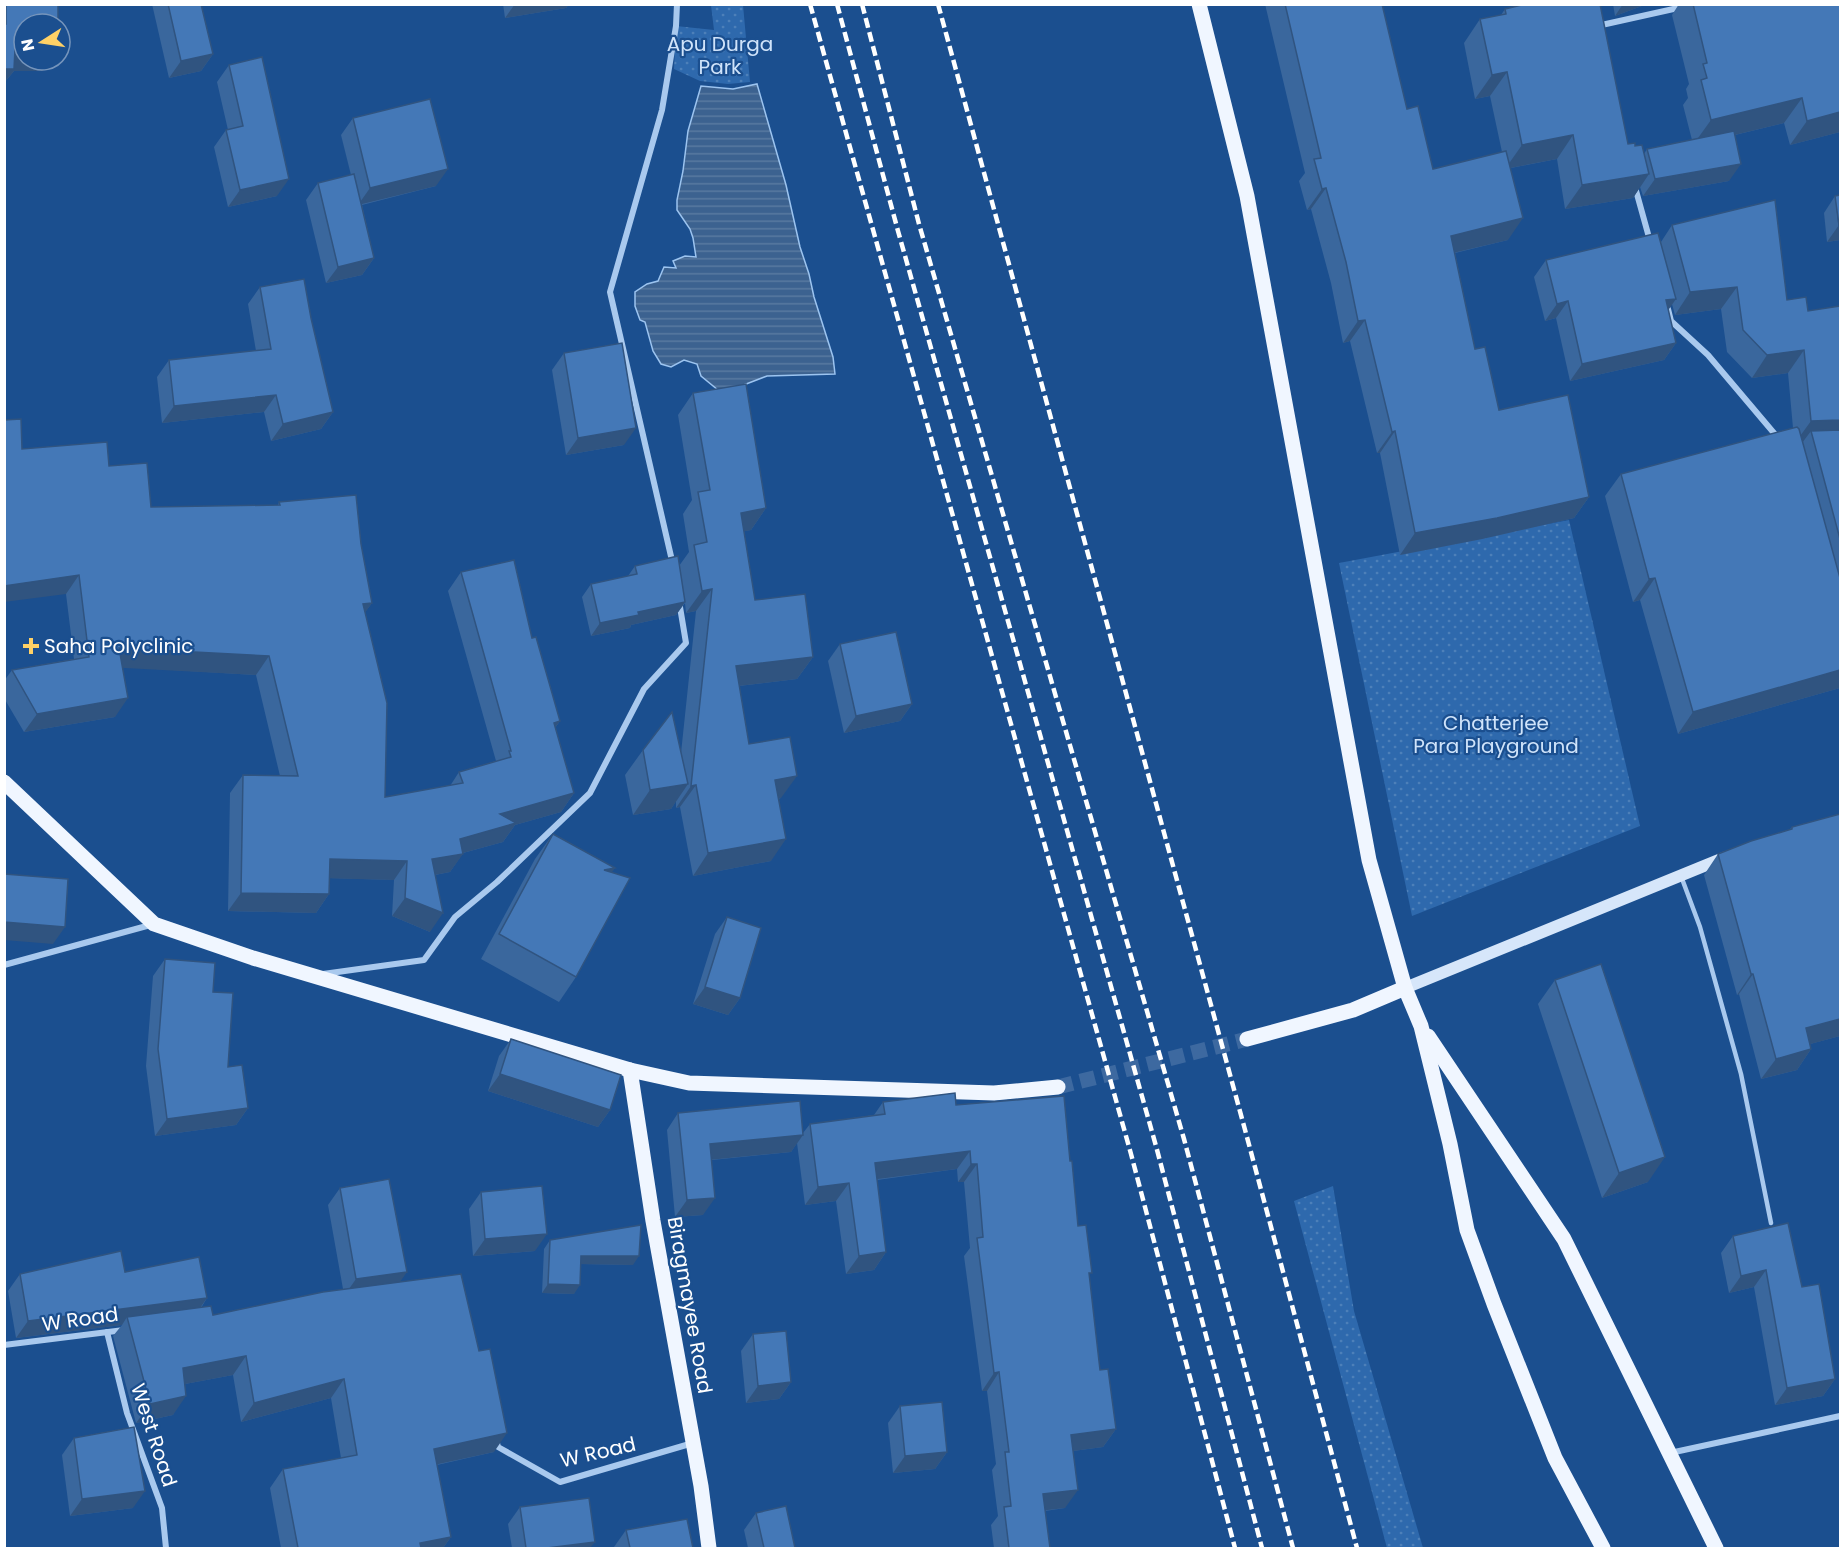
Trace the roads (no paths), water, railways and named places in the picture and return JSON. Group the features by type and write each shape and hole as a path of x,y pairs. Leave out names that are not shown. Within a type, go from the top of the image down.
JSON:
{"main road":[{"path":"1199,4 1247,196 1369,860 1405,988 1421,1026 1450,1144 1467,1230 1555,1458 1603,1548"},
{"path":"4,782 154,924 253,958 630,1070 689,1083 994,1093 1058,1087"},
{"path":"1247,1039 1353,1010 1741,851"},
{"path":"1421,1026 1564,1239 1716,1548"},
{"name":"Biragmayee Road","path":"630,1070 653,1221 694,1443 709,1548"}],"street":[{"path":"673,569 610,292 662,110 676,26 677,4"},
{"path":"1595,37 1591,24 1696,4"},
{"path":"1633,180 1652,250"},
{"path":"1666,300 1671,321 1708,355 1781,441"},
{"path":"314,975 424,960 455,917 496,882 590,793 644,689 686,643 677,590"},
{"path":"4,965 154,924"},
{"name":"W Road","path":"4,1346 130,1329"},
{"name":"West Road","path":"107,1332 127,1413 162,1508 166,1548"},
{"path":"1669,1453 1840,1416"},
{"name":"W Road","path":"496,1437 498,1447 560,1482 694,1443"}],"lane":[{"path":"1681,876 1700,927 1741,1074 1770,1223"}],"tunnel":[{"path":"1058,1087 1247,1039"}],"railway":[{"path":"810,4 1131,1154 1235,1548"},
{"path":"837,4 898,231 1156,1146 1262,1548"},
{"path":"862,4 919,224 1184,1139 1293,1548"},
{"path":"938,4 1357,1548"}],"place":[{"name":"Saha Polyclinic","path":"31,646"}],"park label":[{"name":"Apu Durga Park","path":"720,56"},
{"name":"Chatterjee Para Playground","path":"1496,734"}]}
